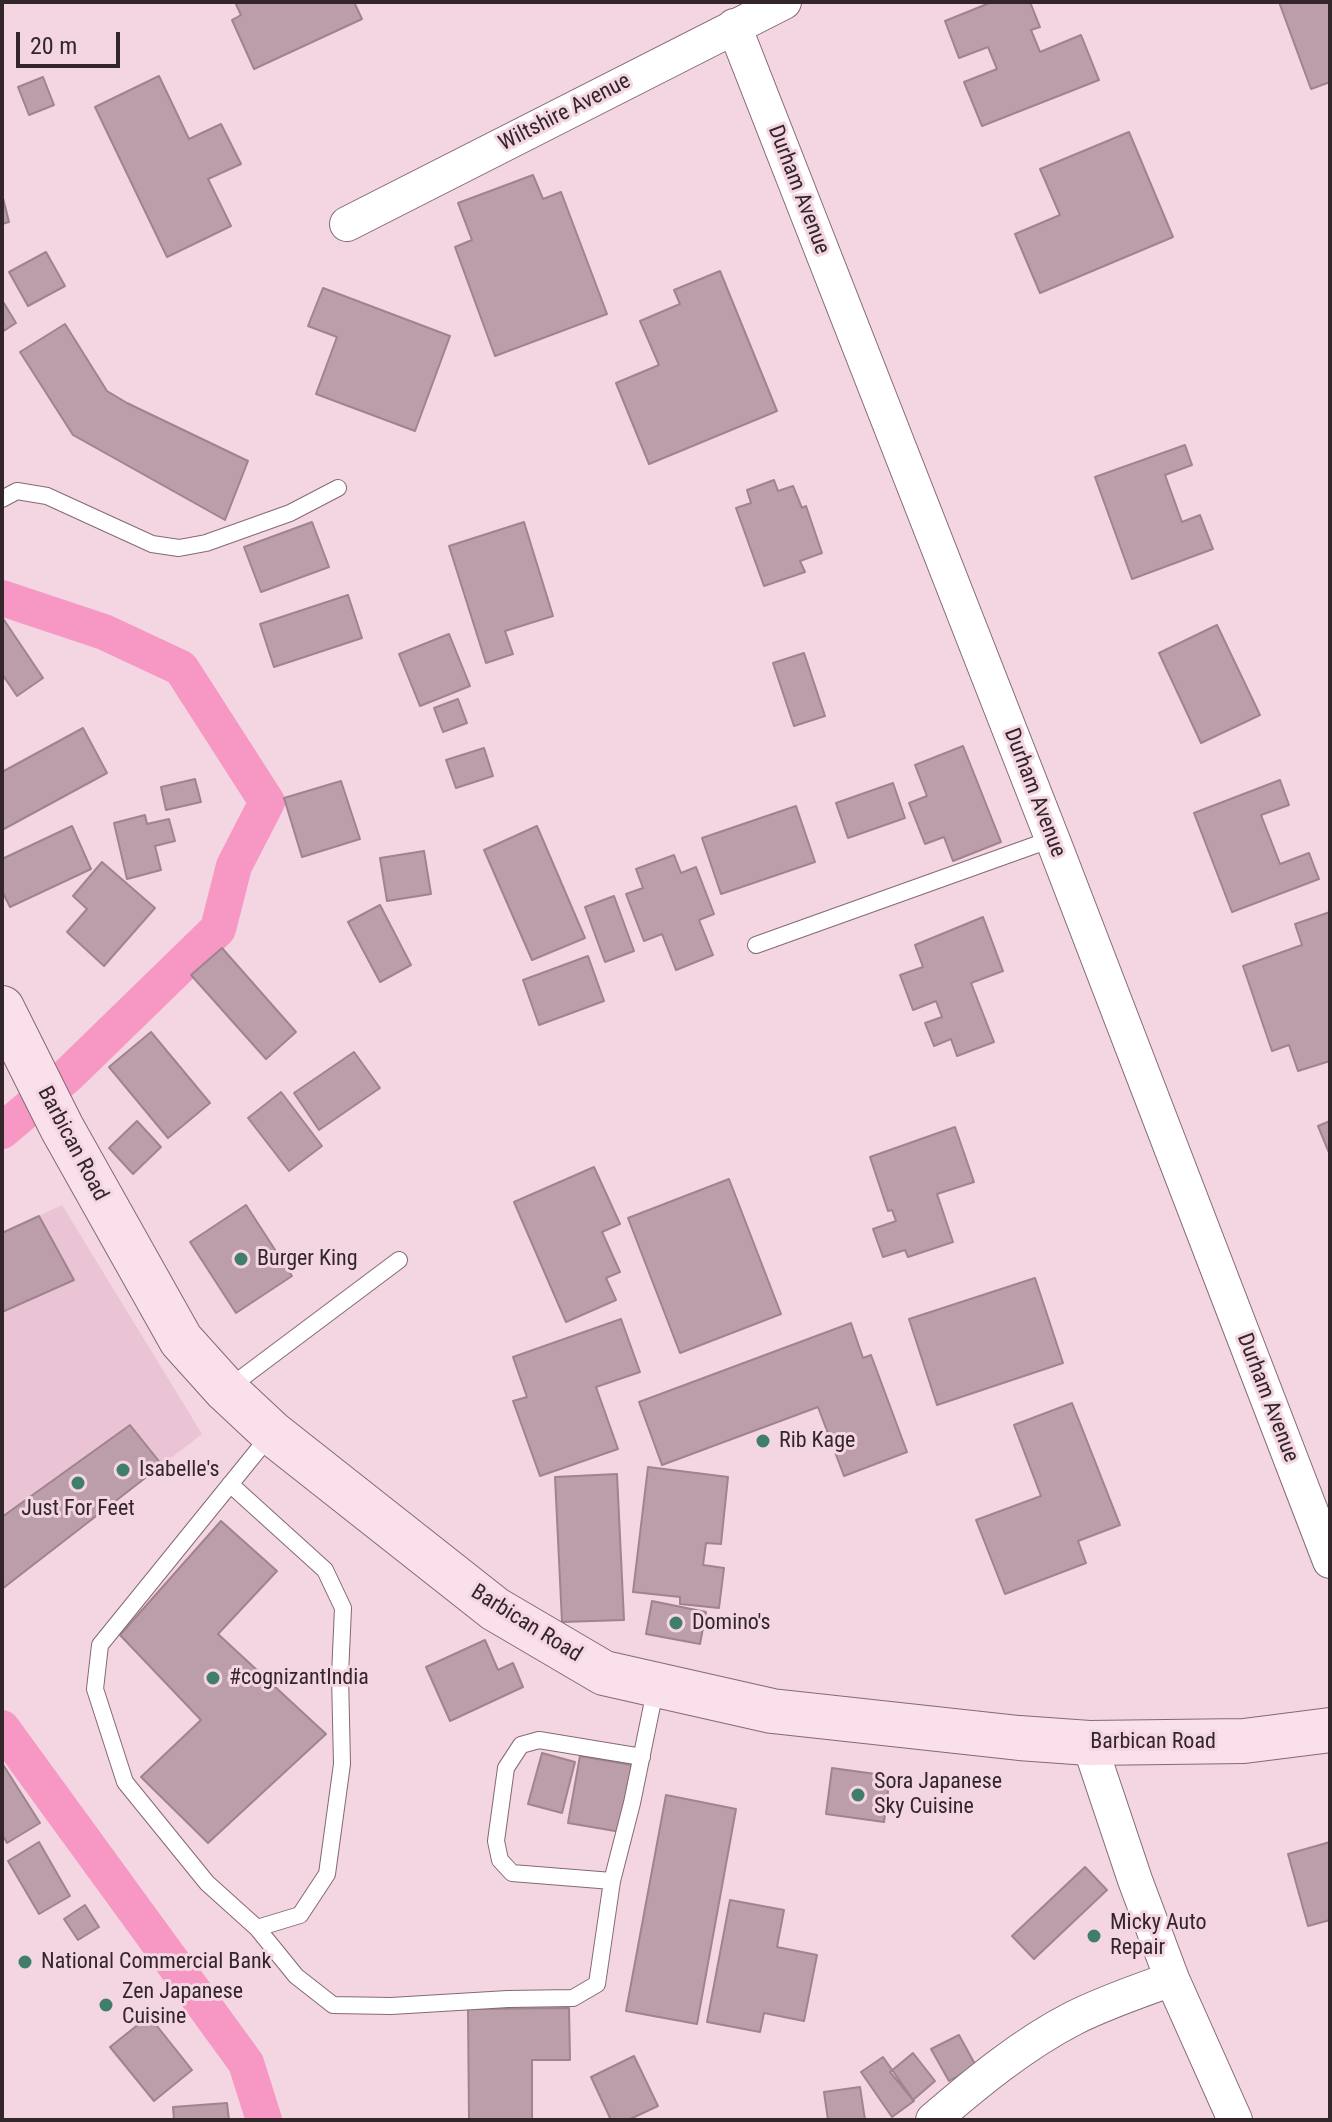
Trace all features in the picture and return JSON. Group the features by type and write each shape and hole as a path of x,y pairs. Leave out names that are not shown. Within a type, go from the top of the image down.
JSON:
{"main road":[{"name":"Barbican Road","path":"2,1008 62,1128 181,1340 226,1390 272,1433 495,1609 604,1673 772,1711 942,1731 1089,1743 1244,1741 1330,1730"}],"street":[{"name":"Wiltshire Avenue","path":"347,224 784,2"},
{"name":"Durham Avenue","path":"734,26 1330,1561"},
{"path":"1089,1743 1172,1979 1235,2120"},
{"path":"933,2120 1008,2060 1071,2020 1172,1979"}],"lane":[{"path":"2,499 17,491 47,496 152,544 179,548 206,543 290,513 338,488"},
{"path":"756,945 1052,839"},
{"path":"226,1390 399,1260"},
{"path":"272,1433 100,1645 95,1689 125,1782 207,1883 257,1928 296,1976 333,2005 391,2006 573,1998 597,1984 612,1881 656,1685"},
{"path":"230,1484 325,1570 343,1608 340,1675 342,1764 327,1874 300,1915 257,1928"},
{"path":"612,1881 512,1873 500,1860 496,1841 506,1768 521,1745 539,1740 642,1757"}],"shaded area":[{"path":"62,1205 202,1434 2,1589 2,1233"}],"building":[{"path":"235,2 354,2 362,19 254,69 232,20 241,15"},
{"path":"992,2 1030,2 1040,27 1031,30 1040,52 1081,35 1099,80 982,126 964,82 997,69 988,47 959,58 945,21"},
{"path":"1279,2 1330,2 1330,82 1311,89"},
{"path":"159,76 189,139 221,124 241,164 208,179 231,226 167,257 95,107"},
{"path":"43,77 54,105 29,115 18,87"},
{"path":"1129,132 1173,237 1040,293 1015,234 1060,215 1040,169"},
{"path":"533,175 543,199 561,192 607,314 495,356 455,247 472,240 458,203"},
{"path":"2,194 9,222 2,224"},
{"path":"46,252 65,286 28,306 9,272"},
{"path":"720,271 777,411 649,464 616,383 659,365 640,321 680,304 674,290"},
{"path":"323,288 450,336 415,431 316,394 337,337 308,326"},
{"path":"2,300 16,323 2,332"},
{"path":"65,324 107,391 248,461 225,520 73,435 20,352"},
{"path":"1185,445 1192,465 1165,475 1182,522 1200,515 1213,549 1132,579 1095,477"},
{"path":"774,480 778,491 793,486 802,508 806,506 822,553 800,561 805,572 764,586 736,508 751,503 747,490"},
{"path":"312,522 329,567 261,592 244,547"},
{"path":"524,522 553,616 505,631 513,654 486,663 449,546"},
{"path":"348,595 362,638 274,667 260,624"},
{"path":"2,617 43,678 17,696 2,674"},
{"path":"1217,625 1260,715 1201,743 1159,653"},
{"path":"449,634 470,686 420,706 399,654"},
{"path":"804,653 825,716 794,726 773,663"},
{"path":"458,699 467,723 443,732 434,708"},
{"path":"83,728 107,773 2,830 2,772"},
{"path":"963,746 1001,842 953,861 944,837 925,844 909,803 927,796 915,765"},
{"path":"484,748 493,776 456,788 446,760"},
{"path":"195,779 201,802 166,810 161,787"},
{"path":"1280,780 1289,805 1261,815 1280,864 1309,853 1319,879 1232,912 1194,813"},
{"path":"341,781 360,839 302,857 284,798"},
{"path":"893,783 905,818 848,838 836,803"},
{"path":"796,806 815,862 721,894 702,838"},
{"path":"145,815 147,824 169,819 175,841 155,846 161,870 127,879 114,823"},
{"path":"72,826 91,869 10,907 2,891 2,859"},
{"path":"537,826 585,938 532,960 484,850"},
{"path":"424,851 431,894 387,901 380,858"},
{"path":"674,855 681,873 696,867 714,914 699,920 713,955 676,970 662,934 644,941 626,894 643,888 636,869"},
{"path":"102,862 155,908 104,966 67,932 87,909 73,896"},
{"path":"614,896 634,951 605,962 585,907"},
{"path":"380,905 411,965 380,982 348,922"},
{"path":"1330,912 1330,1061 1298,1071 1289,1045 1272,1051 1243,966 1302,945 1295,924"},
{"path":"983,917 1003,971 971,983 994,1042 957,1056 951,1039 934,1046 925,1023 942,1017 936,1001 913,1010 900,975 923,967 915,945"},
{"path":"222,948 296,1032 266,1059 191,975"},
{"path":"588,956 604,1001 539,1025 523,980"},
{"path":"151,1032 210,1103 168,1138 109,1067"},
{"path":"354,1052 380,1088 319,1130 294,1093"},
{"path":"281,1092 322,1146 289,1171 248,1118"},
{"path":"137,1121 161,1147 133,1174 109,1148"},
{"path":"1330,1121 1330,1155 1318,1126"},
{"path":"955,1127 974,1182 937,1194 953,1242 908,1257 905,1250 883,1257 873,1229 896,1221 892,1210 888,1211 870,1157"},
{"path":"594,1167 620,1224 602,1232 620,1272 606,1278 616,1300 566,1322 514,1202"},
{"path":"729,1179 781,1314 680,1353 628,1218"},
{"name":"Burger King","path":"246,1205 292,1276 236,1313 190,1242"},
{"path":"39,1216 74,1280 2,1312 2,1233"},
{"path":"1035,1278 1063,1363 937,1405 909,1319"},
{"path":"621,1319 640,1372 596,1387 618,1449 540,1476 513,1401 527,1397 513,1357"},
{"path":"851,1323 863,1358 871,1355 907,1452 844,1476 818,1407 662,1465 639,1402"},
{"path":"1072,1403 1120,1525 1078,1541 1086,1563 1005,1594 976,1520 1041,1496 1014,1425"},
{"path":"130,1425 162,1465 2,1589 2,1517"},
{"path":"648,1467 728,1477 721,1544 706,1543 703,1565 724,1568 719,1608 680,1604 680,1597 633,1592"},
{"path":"617,1474 624,1620 562,1622 555,1477"},
{"name":"#cognizantIndia","path":"221,1521 277,1571 218,1634 326,1734 208,1843 141,1777 201,1720 120,1635"},
{"name":"Domino's","path":"652,1601 706,1612 700,1644 646,1634"},
{"path":"485,1640 498,1670 513,1663 523,1687 450,1721 426,1667"},
{"path":"542,1753 575,1762 562,1813 528,1804"},
{"path":"580,1756 632,1765 621,1832 568,1823"},
{"path":"2,1763 40,1823 7,1843 2,1834"},
{"name":"Sora Japanese Sky Cuisine","path":"832,1768 890,1776 884,1822 826,1814"},
{"path":"666,1795 736,1809 697,2024 626,2011"},
{"path":"39,1842 70,1896 39,1914 8,1861"},
{"path":"1330,1842 1330,1920 1308,1926 1288,1854"},
{"path":"1085,1867 1107,1890 1034,1959 1012,1936"},
{"path":"730,1900 784,1910 777,1947 817,1955 804,2021 764,2013 760,2032 707,2022"},
{"path":"85,1905 99,1927 78,1940 64,1919"},
{"path":"569,2008 570,2060 532,2060 532,2120 469,2120 468,2009"},
{"path":"149,2016 192,2070 154,2101 110,2047"},
{"path":"959,2035 976,2066 949,2081 931,2049"},
{"path":"913,2053 935,2081 913,2100 890,2072"},
{"path":"634,2056 658,2106 628,2120 611,2120 591,2077"},
{"path":"883,2057 914,2101 892,2117 861,2072"},
{"path":"860,2087 865,2120 828,2120 824,2092"},
{"path":"227,2103 229,2120 174,2120 173,2107"}],"waterway":[{"path":"2,598 104,632 181,668 267,802 234,866 218,929 68,1075 2,1131"},
{"path":"2,1728 246,2063 264,2120"}],"place":[{"name":"Burger King","path":"241,1259"},
{"name":"Rib Kage","path":"763,1441"},
{"name":"Isabelle's","path":"123,1470"},
{"name":"Just For Feet","path":"78,1483"},
{"name":"Domino's","path":"676,1623"},
{"name":"#cognizantIndia","path":"213,1678"},
{"name":"Sora Japanese Sky Cuisine","path":"858,1795"},
{"name":"Micky Auto Repair","path":"1094,1936"},
{"name":"National Commercial Bank","path":"25,1962"},
{"name":"Zen Japanese Cuisine","path":"106,2005"}]}
